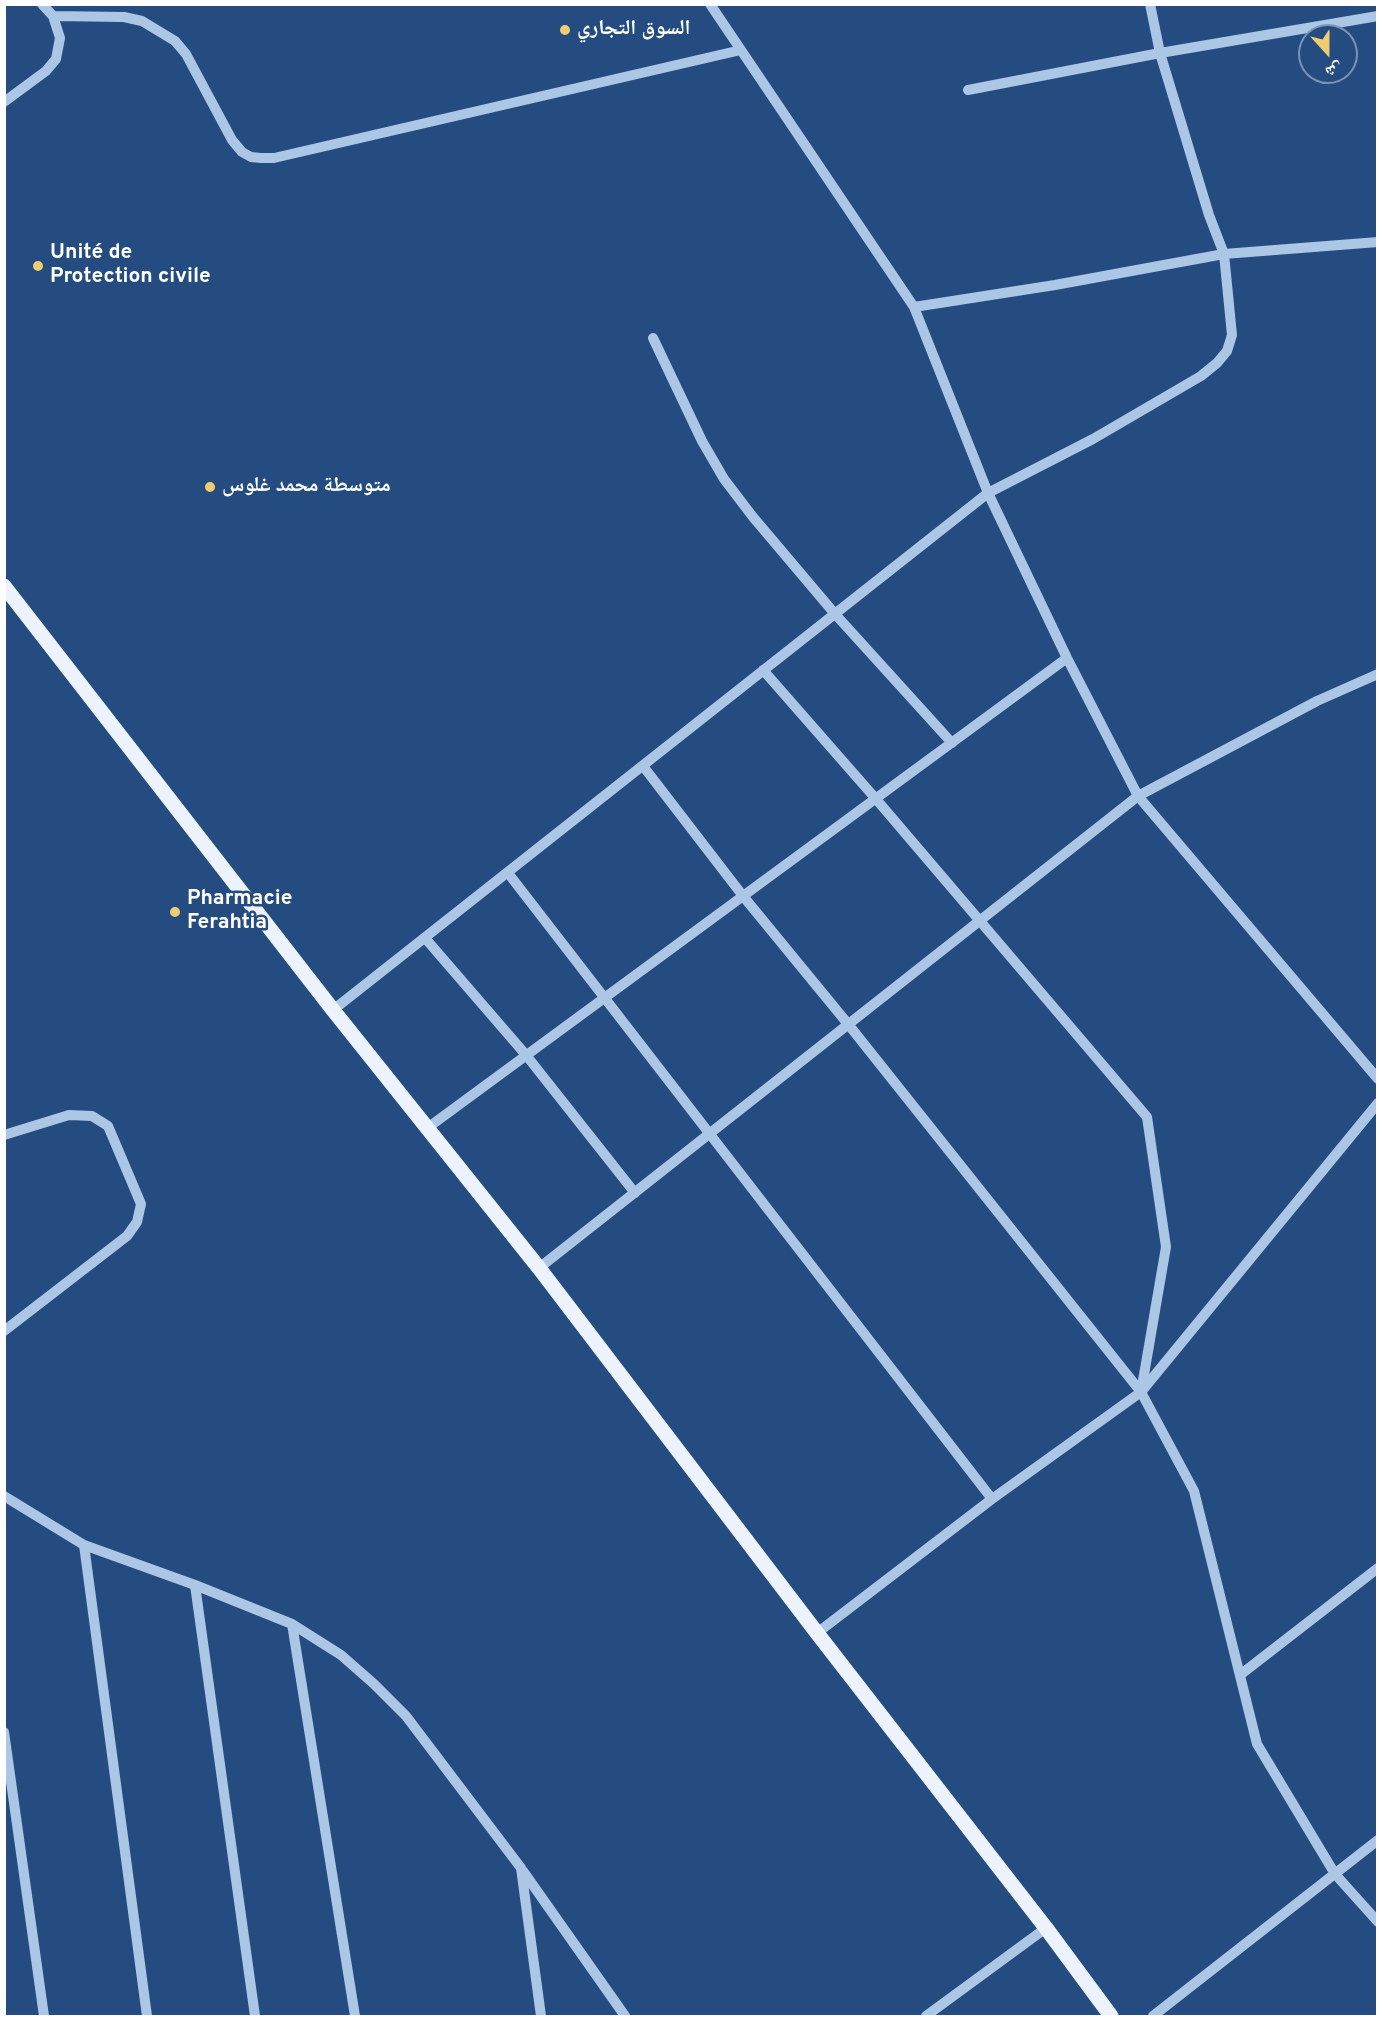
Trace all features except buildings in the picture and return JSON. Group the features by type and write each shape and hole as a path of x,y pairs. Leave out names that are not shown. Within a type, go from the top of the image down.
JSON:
{"main road":[{"path":"4,585 426,1129 539,1268 817,1633 1046,1928 1111,2016"}],"street":[{"path":"4,102 46,71 56,59 60,49 60,38 53,16 42,4"},
{"path":"710,4 914,307 988,493 1067,658 1138,796 1377,1079"},
{"path":"333,1010 988,493 1093,439 1202,376 1227,351 1232,335 1224,254 1209,216 1160,53 1150,4"},
{"path":"53,16 124,17 142,21 175,40 186,54 237,146 251,157 261,158 274,158 741,50"},
{"path":"968,90 1160,53 1377,16"},
{"path":"914,307 1055,285 1224,254 1377,242"},
{"path":"653,338 702,441 724,479 835,614 952,743"},
{"path":"426,1129 1067,658"},
{"path":"763,670 1147,1117 1166,1247 1141,1392"},
{"path":"539,1268 1138,796 1317,701 1377,675"},
{"path":"643,766 743,896 1141,1392 1194,1491 1257,1743 1335,1874 1377,1922"},
{"path":"508,873 992,1499"},
{"path":"425,938 526,1056 635,1192"},
{"path":"817,1633 992,1499 1141,1392 1377,1103"},
{"path":"4,1135 69,1115 92,1116 108,1126 141,1204 137,1222 127,1236 4,1331"},
{"path":"4,1496 84,1545 195,1585 292,1624 341,1655 375,1684 406,1716 521,1868 625,2016"},
{"path":"84,1545 147,2016"},
{"path":"1240,1675 1377,1568"},
{"path":"195,1585 255,2016"},
{"path":"292,1624 356,2016"},
{"path":"4,1732 44,2016"},
{"path":"1153,2016 1377,1840"},
{"path":"521,1868 541,2016"},
{"path":"926,2016 1046,1928"}],"place":[{"name":"السوق التجاري","path":"565,30"},
{"name":"Unité de Protection civile","path":"38,266"},
{"name":"متوسطة محمد غلوس","path":"210,487"},
{"name":"Pharmacie Ferahtia","path":"175,912"}]}
